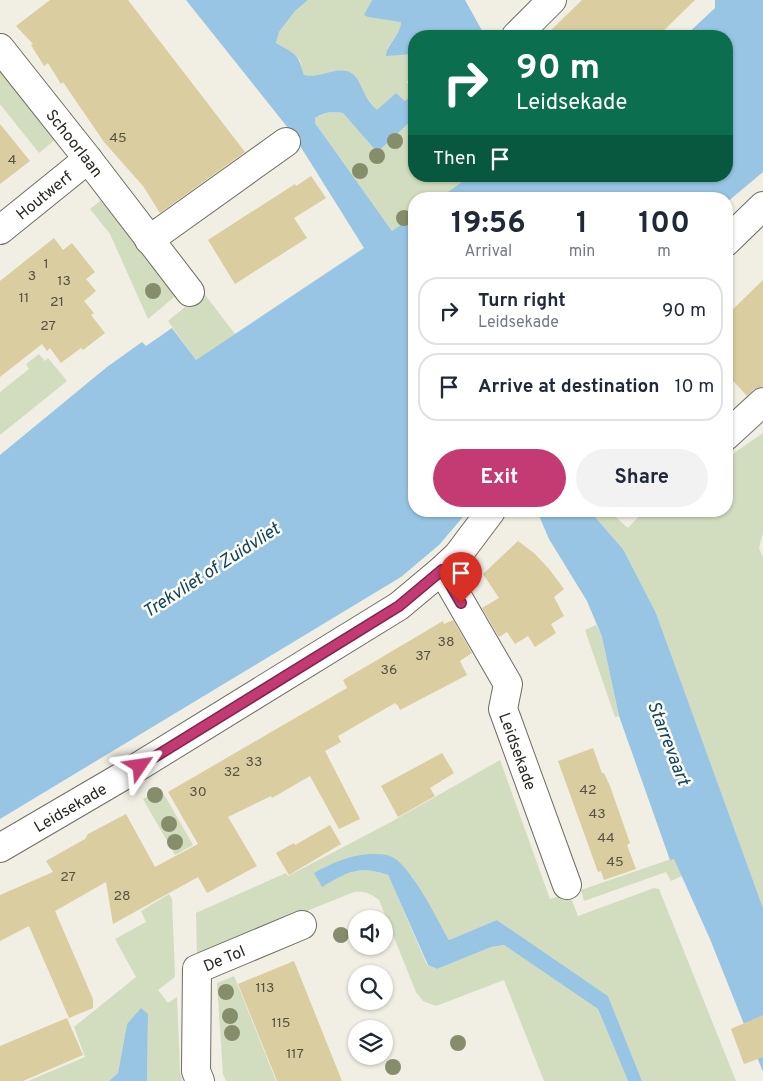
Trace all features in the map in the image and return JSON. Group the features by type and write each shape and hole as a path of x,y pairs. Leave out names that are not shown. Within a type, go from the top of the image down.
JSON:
{"street":[{"path":"522,30 552,0"},
{"name":"Schoorlaan","path":"0,48 190,292"},
{"path":"149,240 286,142"},
{"name":"Houtwerf","path":"0,230 88,159"},
{"path":"733,235 763,206"},
{"path":"733,430 763,402"},
{"name":"Leidsekade","path":"0,848 123,776 399,606 458,555 486,517"},
{"name":"Leidsekade","path":"442,570 508,684 503,709 567,884"},
{"name":"De Tol","path":"200,1081 196,1071 196,969 302,925"}],"green space":[{"path":"308,0 372,0 365,15 401,21 401,28 387,48 397,55 408,54 408,80 406,82 408,84 408,98 405,101 396,93 377,111 347,71 335,71 317,76 304,75 300,60 276,43 279,32 295,11"},
{"path":"0,64 58,137 39,153 0,104"},
{"path":"333,111 343,113 376,151 381,149 408,124 408,182 462,182 448,192 408,192 408,219 392,231 315,123 315,118"},
{"path":"105,197 179,293 148,319 110,234 90,209"},
{"path":"203,292 235,334 196,360 168,321"},
{"path":"39,354 45,361 48,358 67,381 0,435 0,392 29,369 26,364"},
{"path":"763,433 763,533 759,548 763,558 763,908 656,613 623,549 595,517 616,517 628,528 638,517 733,517 734,453"},
{"path":"596,625 602,637 619,716 615,717 585,630"},
{"path":"500,760 550,899 569,893 578,916 654,888 659,889 736,1081 642,1081 608,996 497,920 449,940 412,876 370,854 322,886 339,877 361,870 388,875 427,965 437,969 491,947 504,945 598,1009 628,1081 544,1081 504,980 436,1006 423,1001 416,992 393,935 393,910 383,910 379,900 367,893 354,892 197,955 196,913 286,873 288,876 391,822"},
{"path":"161,789 193,845 175,855 143,799"},
{"path":"674,858 682,876 671,881 666,872 584,901 581,890"},
{"path":"169,894 172,899 175,977 158,990 168,1003 177,997 182,1081 147,1081 148,1014 127,1024 118,1073 109,1081 28,1081 85,1057 74,1027 136,977 115,939 146,922 141,911"},
{"path":"234,976 276,1081 226,1081 223,1074 217,983"}],"water":[{"name":"Trekvliet of Zuidvliet","path":"186,0 308,0 295,11 279,32 276,43 298,58 304,75 317,75 335,71 353,74 368,100 377,110 396,93 405,101 408,98 408,124 381,149 376,151 343,113 332,112 322,114 315,118 315,123 392,231 408,219 408,517 463,517 439,545 401,577 0,819 0,455 107,367 142,342 146,346 172,328 196,360 364,248 292,133"},
{"path":"372,0 465,0 482,30 408,30 408,54 386,56 399,31 401,22 364,15"},
{"path":"715,0 763,0 763,172 733,197 733,192 448,192 462,182 733,182 733,30 691,30 715,8"},
{"name":"Starrevaart","path":"540,517 595,517 623,549 656,613 763,908 763,1072 710,939 674,859 670,860 619,716 602,637 587,601 549,539"},
{"path":"370,854 383,854 398,861 415,881 449,940 497,920 608,996 642,1081 628,1081 598,1009 504,945 491,947 437,969 428,965 388,875 361,870 339,877 322,887 314,873 341,860"},
{"path":"141,1008 148,1014 147,1081 109,1081 118,1073 127,1024"}],"building":[{"path":"50,0 128,0 245,152 160,213 143,186 104,142 63,82 61,84 48,63 44,66 31,45 33,44 16,26"},
{"path":"582,0 695,0 664,30 551,30"},
{"path":"0,124 30,161 0,184"},
{"path":"311,176 326,198 294,218 307,238 235,284 208,240 295,184 296,186"},
{"path":"54,238 63,250 72,243 95,272 86,279 96,291 84,301 94,313 91,315 105,333 83,350 81,348 61,363 50,348 47,351 42,344 0,377 0,281"},
{"path":"763,280 763,386 753,390 747,396 733,381 733,309"},
{"path":"518,541 535,554 564,589 554,597 564,616 551,624 556,633 535,647 528,636 515,644 507,632 499,637 482,608 499,598 483,574"},
{"path":"453,620 472,653 460,661 467,675 400,710 395,703 338,736 341,742 325,751 360,819 339,829 310,776 272,798 271,796 228,817 257,866 207,893 198,877 113,924 106,882 55,911 93,999 93,1008 69,1018 29,926 0,941 0,895 53,872 46,861 85,839 88,834 126,814 155,867 198,844 168,792 347,688 343,680 443,621 444,624"},
{"path":"593,748 602,773 604,773 610,786 630,843 627,845 636,869 604,880 601,871 598,872 558,761"},
{"path":"442,753 454,773 430,788 435,796 398,817 381,786"},
{"path":"330,825 341,844 289,875 276,853 294,843 295,845"},
{"path":"294,961 342,1081 277,1081 238,984"},
{"path":"763,1015 763,1057 744,1064 731,1029"},
{"path":"67,1018 83,1055 23,1081 0,1081 0,1046"}],"route":[{"path":"140,766 399,606 442,570 461,603"}]}
